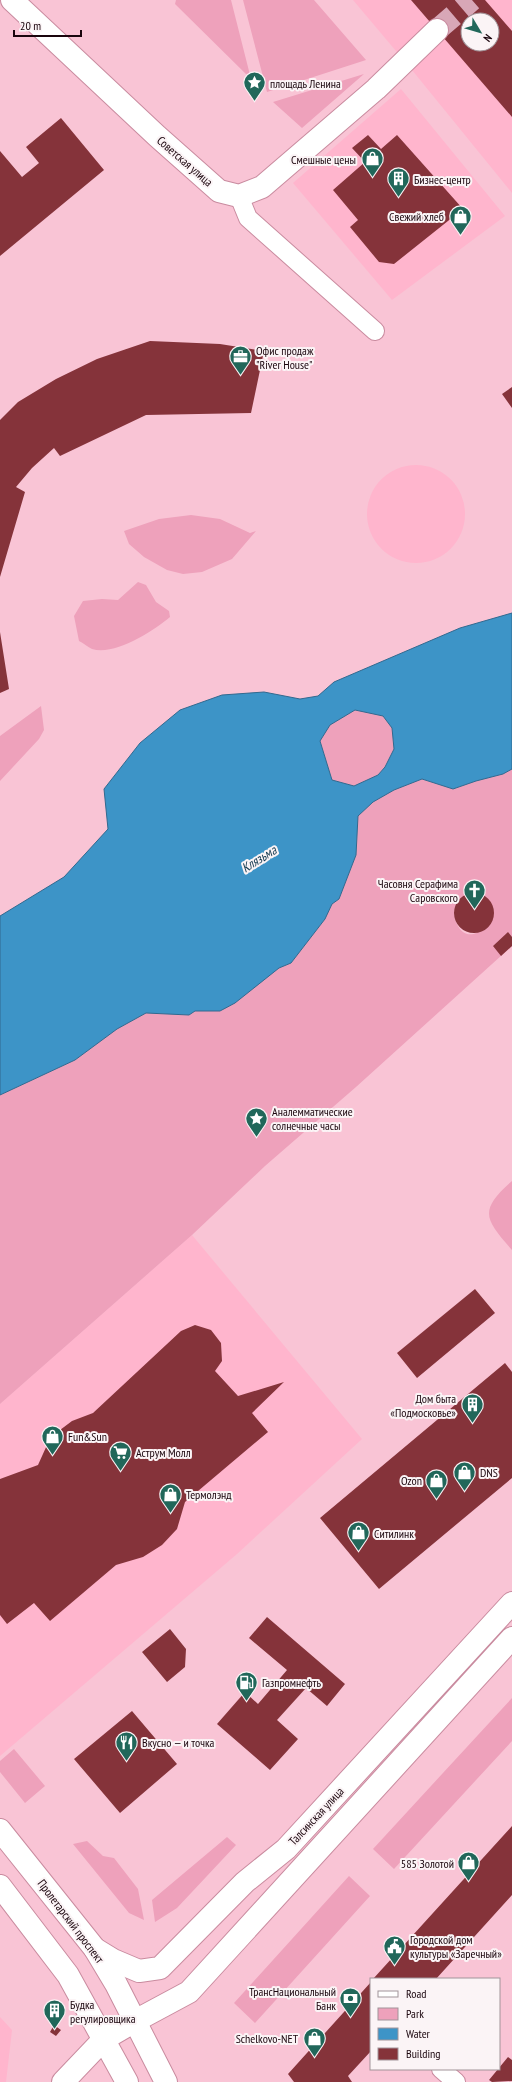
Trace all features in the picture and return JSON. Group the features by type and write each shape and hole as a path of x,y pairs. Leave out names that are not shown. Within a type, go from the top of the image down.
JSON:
{"main road":[{"name":"Советская улица","path":"12,0 157,136 219,191 238,196"},
{"path":"238,196 262,187 376,89 437,30"},
{"name":"Талсинская улица","path":"95,1949 113,1960 139,1970 160,1968 245,1882 286,1849 512,1603"},
{"name":"Талсинская улица","path":"63,2082 104,2039 188,1992 512,1638"},
{"name":"Пролетарский проспект","path":"0,1830 95,1949 166,2082"},
{"path":"0,1886 68,1974 127,2082"}],"street":[{"path":"238,196 248,218 375,331"},
{"path":"442,2070 456,2082"}],"shaded area":[{"path":"353,0 512,0 512,193 412,70"},
{"path":"401,89 505,216 392,300 293,183"},
{"path":"416,465 435,469 450,480 461,495 465,514 461,533 450,548 435,559 416,563 397,559 382,548 371,533 367,514 371,495 382,480 397,469"},
{"path":"192,1235 362,1439 237,1554 0,1756 0,1404"},
{"path":"0,2017 12,2030 6,2082 0,2082"}],"green space":[{"path":"176,0 231,0 251,79 175,4"},
{"path":"243,0 314,0 366,60 267,92"},
{"path":"364,74 302,128 273,102"},
{"path":"191,515 220,519 250,533 256,531 232,559 202,572 183,574 167,570 144,557 129,544 124,531 159,519"},
{"path":"138,582 146,585 156,602 169,611 170,617 144,635 122,646 112,649 92,649 79,641 74,616 83,601 102,599 118,600"},
{"path":"41,706 44,730 39,739 0,781 0,736"},
{"path":"355,710 382,715 392,728 394,749 385,767 378,775 354,786 332,780 320,741 330,725"},
{"path":"512,769 512,946 356,1087 265,1166 192,1235 0,1404 0,1095 75,1060 117,1029 146,1013 189,1015 195,1011 220,1011 279,968 291,963 325,919 332,904 339,899 356,855 358,816 373,802 394,790 422,779 453,789 503,774","holes":["474,892 485,899 489,908 489,917 485,926 479,932 471,934 463,932 457,924 455,918 454,913 457,904 464,897"]},
{"path":"512,1181 512,1250 496,1230 489,1215 490,1208 494,1200"},
{"path":"512,1698 512,1741 394,1869 373,1849"},
{"path":"14,1749 45,1786 25,1803 0,1772 0,1761"},
{"path":"227,1837 236,1845 177,1908 155,1922 152,1900"},
{"path":"87,1841 103,1856 114,1858 138,1889 144,1920 129,1913 73,1844"},
{"path":"349,1876 370,1896 255,2023 234,2003"}],"water":[{"name":"Клязьма","path":"512,613 512,769 503,774 453,789 422,779 394,790 373,802 358,816 356,855 339,899 332,904 325,919 291,963 279,968 235,1003 220,1011 195,1011 189,1015 146,1013 117,1029 75,1060 0,1095 0,916 64,877 108,829 104,789 140,743 180,710 222,695 264,692 300,699 318,696 334,682 460,628","holes":["355,710 383,716 392,728 394,749 385,767 378,775 354,786 332,780 320,741 330,725"]}],"building":[{"path":"411,0 485,0 495,12 460,12 460,52 500,52 500,17 512,31 512,117"},
{"path":"61,118 104,170 0,256 0,151 22,177 39,163 26,147"},
{"name":"Бизнес-центр","path":"368,135 381,149 397,135 463,209 394,264 379,262 350,227 358,220 333,190 365,162 352,148"},
{"path":"150,341 220,344 264,351 251,413 146,415 60,456 54,448 32,468 16,487 25,492 0,577 0,420 18,402 56,379 97,359"},
{"path":"512,387 512,408 502,394"},
{"path":"0,632 9,689 0,693"},
{"name":"Часовня Серафима Саровского","path":"478,893 485,896 491,902 494,913 493,921 485,930 478,933 470,933 463,930 455,921 454,909 457,902 466,894"},
{"path":"508,932 512,937 512,946 501,956 493,946"},
{"path":"475,1289 495,1313 417,1378 397,1353"},
{"name":"Аструм Молл","path":"195,1325 211,1330 221,1343 222,1361 215,1371 238,1396 284,1382 252,1413 268,1432 185,1502 177,1529 162,1545 143,1557 116,1565 50,1621 34,1603 7,1624 0,1615 0,1479 38,1465 47,1445 60,1430 72,1421 93,1413 181,1331"},
{"name":"Дом быта «Подмосковье»","path":"505,1363 512,1372 512,1478 379,1589 320,1518"},
{"path":"267,1617 345,1684 327,1706 306,1688 277,1720 298,1739 270,1770 217,1724 245,1692 258,1704 287,1670 249,1638"},
{"path":"170,1629 186,1649 185,1667 167,1682 142,1652"},
{"name":"Вкусно — и точка","path":"132,1711 177,1764 120,1813 74,1759"},
{"path":"512,1826 512,1895 437,1978 374,1978"},
{"path":"370,1983 370,2052 348,2076 352,2082 294,2082 288,2074"},
{"name":"Будка регулировщика","path":"54,2025 61,2030 56,2036 50,2032"},
{"path":"508,2057 512,2060 512,2081 492,2082 489,2080 497,2070 500,2070 500,2067"}],"tunnel":[{"path":"437,30 472,0"}],"place":[{"name":"площадь Ленина","path":"255,102"},
{"name":"Смешные цены","path":"372,178"},
{"name":"Бизнес-центр","path":"398,198"},
{"name":"Свежий хлеб","path":"460,236"},
{"name":"Офис продаж \"River House\"","path":"240,376"},
{"name":"Часовня Серафима Саровского","path":"474,910"},
{"name":"Аналемматические солнечные часы","path":"257,1138"},
{"name":"Дом быта «Подмосковье»","path":"472,1424"},
{"name":"Fun&Sun","path":"53,1456"},
{"name":"Аструм Молл","path":"120,1472"},
{"name":"DNS","path":"465,1492"},
{"name":"Ozon","path":"437,1500"},
{"name":"Термолэнд","path":"171,1514"},
{"name":"Ситилинк","path":"358,1552"},
{"name":"Газпромнефть","path":"247,1702"},
{"name":"Вкусно — и точка","path":"126,1762"},
{"name":"585 Золотой","path":"469,1882"},
{"name":"Городской дом культуры «Заречный»","path":"395,1966"},
{"name":"ТрансНациональный Банк","path":"351,2018"},
{"name":"Будка регулировщика","path":"55,2030"},
{"name":"Schelkovo-NET","path":"314,2058"}]}
